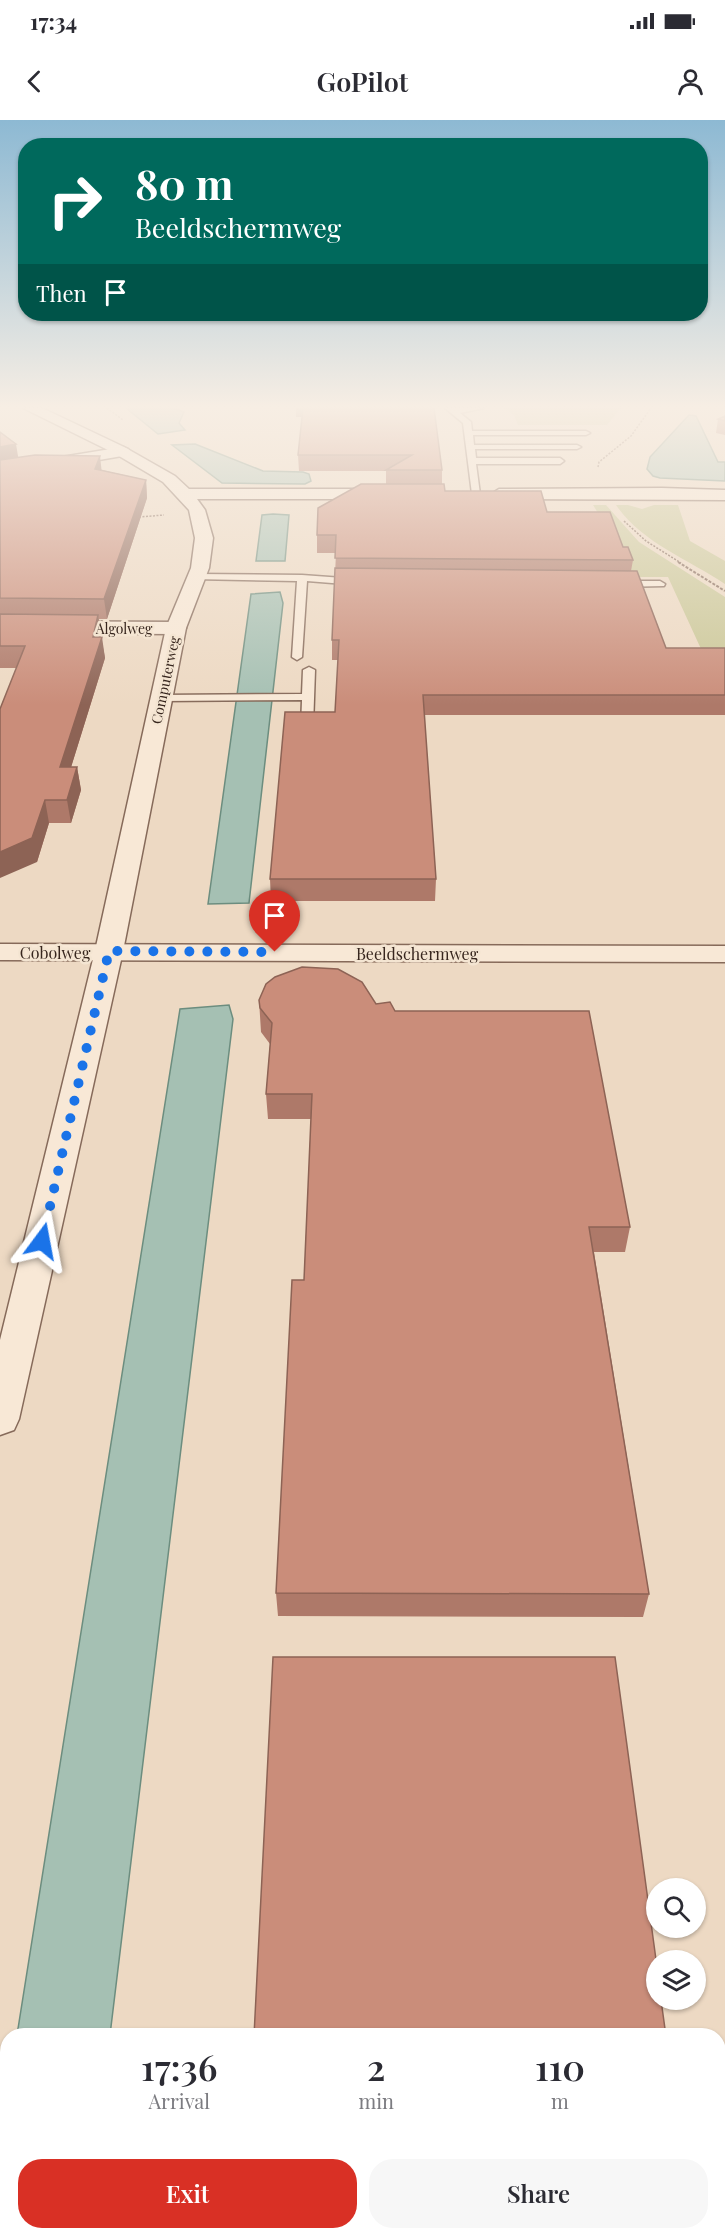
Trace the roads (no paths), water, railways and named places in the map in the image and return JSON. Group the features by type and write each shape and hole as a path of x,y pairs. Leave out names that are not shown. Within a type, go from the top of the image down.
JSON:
{"street":[{"name":"Computerweg","path":"0,1419 109,951 176,628 196,577 204,538 195,507"},
{"path":"197,510 213,507"},
{"name":"Algolweg","path":"0,627 176,628"},
{"name":"Cobolweg","path":"0,952 109,951"},
{"name":"Beeldschermweg","path":"109,951 725,954"}],"lane":[{"path":"196,577 302,578 367,582"},
{"path":"297,657 302,578"},
{"path":"602,584 660,584"},
{"path":"307,727 309,670"},
{"path":"162,698 308,697"}]}
